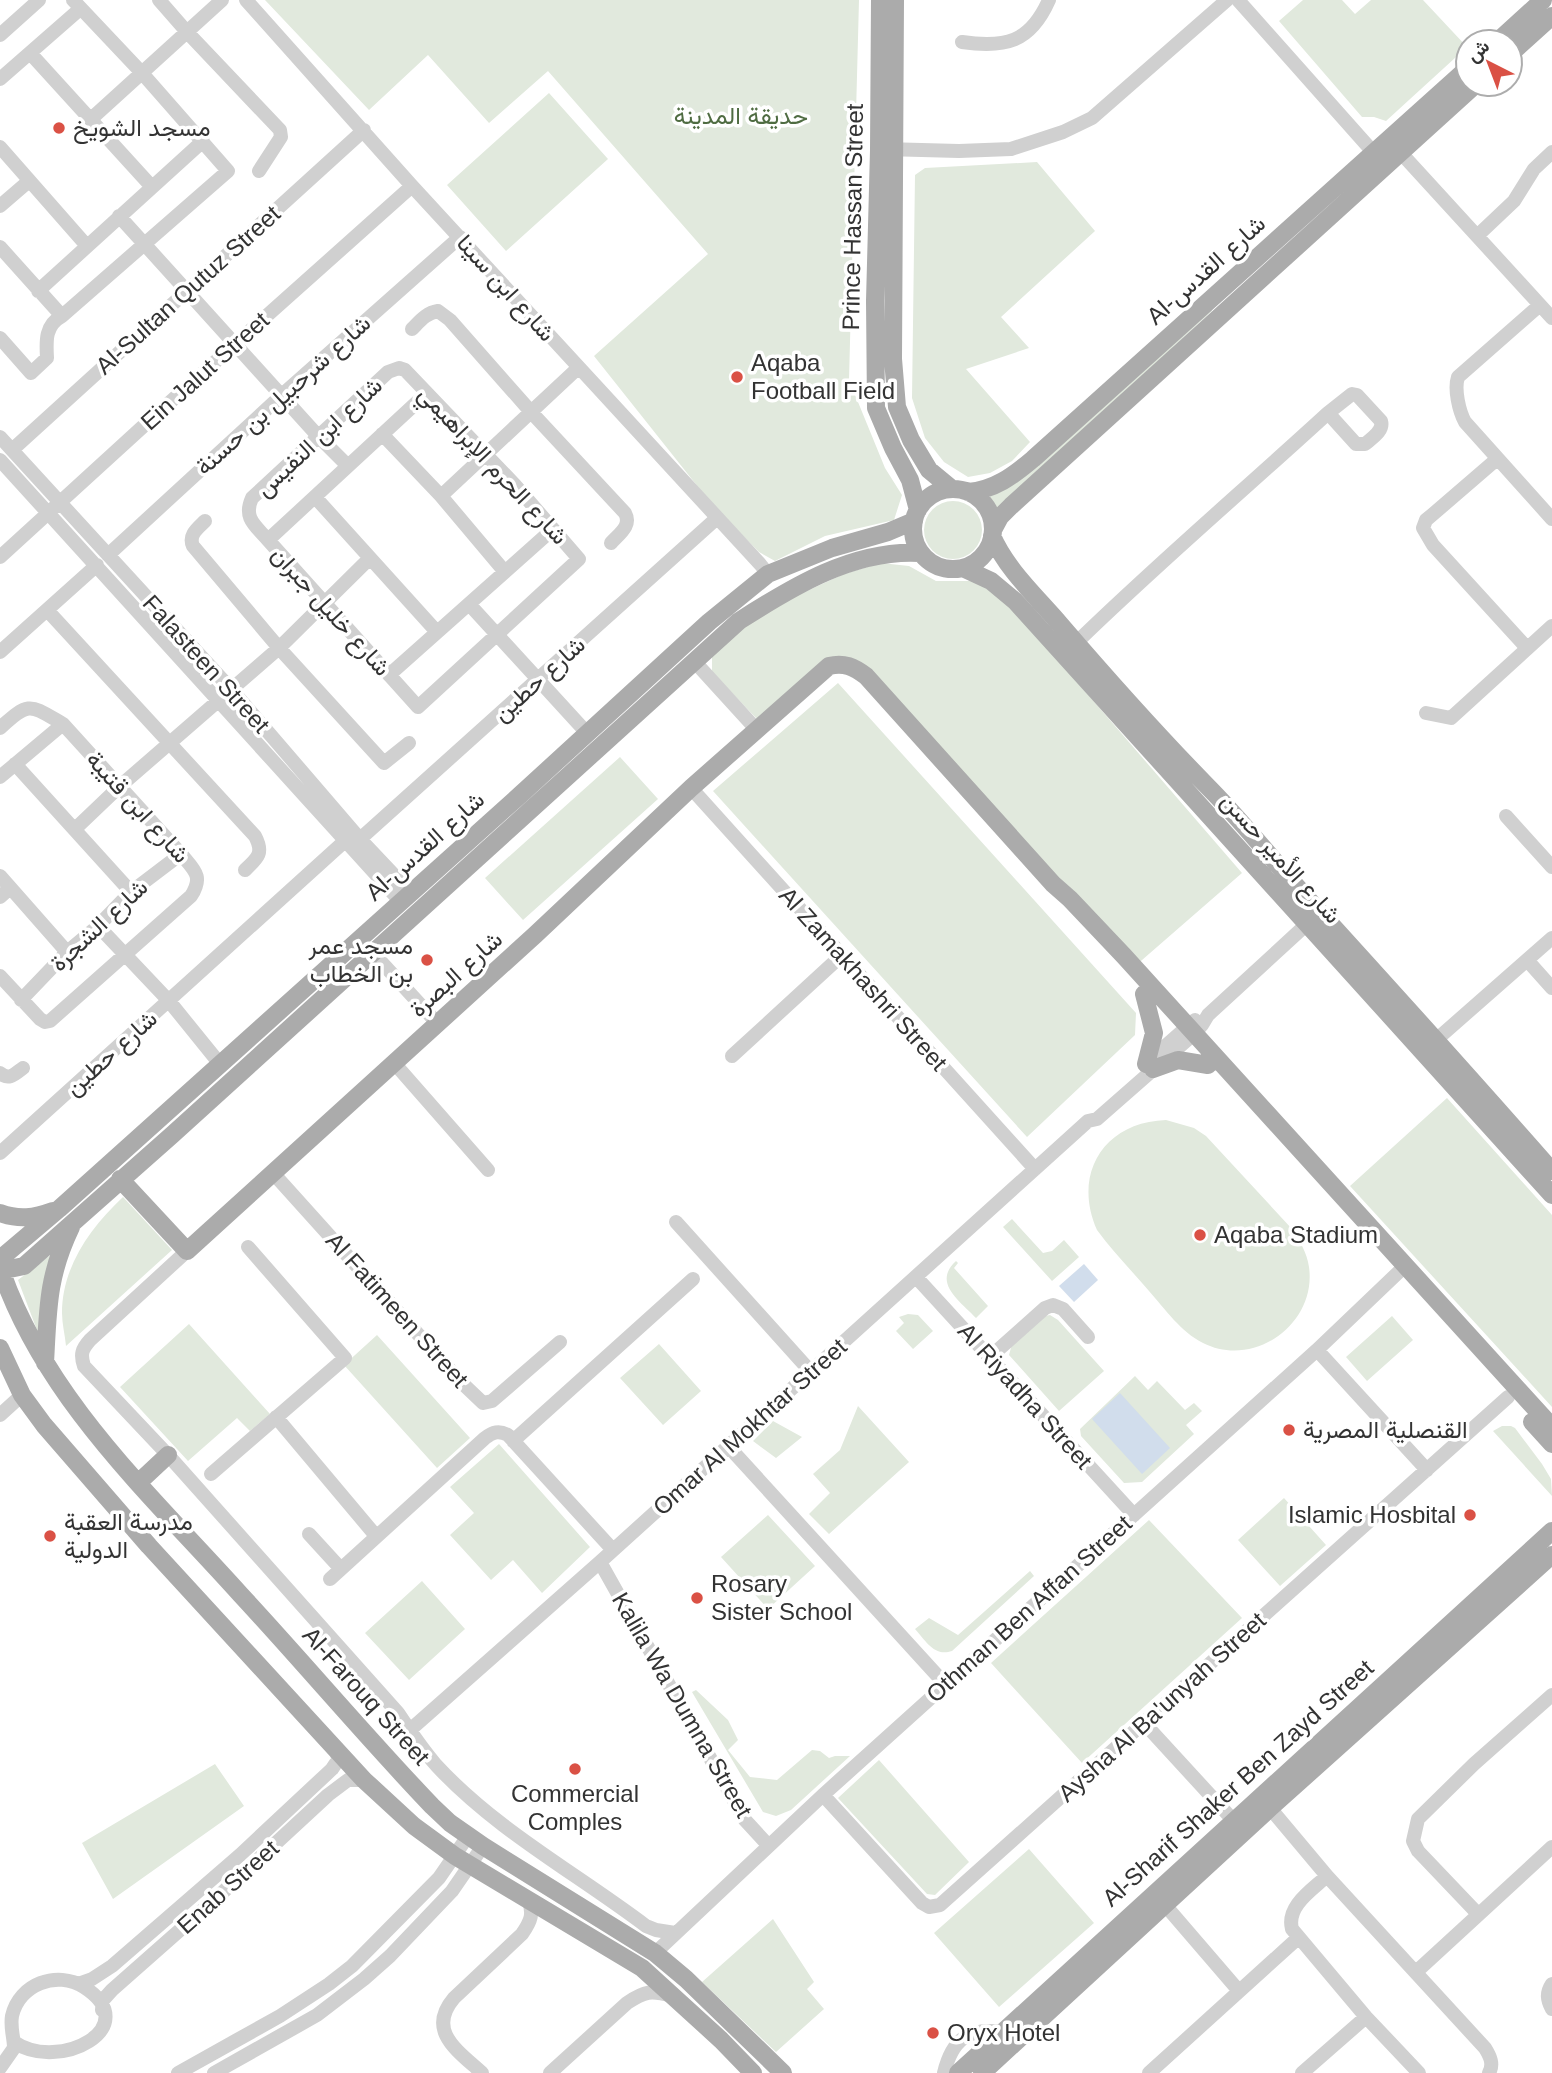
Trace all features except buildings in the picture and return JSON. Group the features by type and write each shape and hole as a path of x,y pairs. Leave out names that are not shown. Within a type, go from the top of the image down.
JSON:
{"main road":[{"name":"Prince Hassan Street","path":"880,0 897,407 911,440 929,470 960,491"},
{"name":"Prince Hassan Street","path":"895,0 875,301 876,408 910,480 916,516"},
{"path":"1513,28 1544,0"},
{"path":"1524,41 1552,16"},
{"name":"Al-شارع القدس","path":"960,491 983,491 1014,475 1374,153 1454,91"},
{"name":"Al-شارع القدس","path":"993,533 1000,517 1401,153 1454,95"},
{"path":"1214,296 1226,310"},
{"path":"960,491 978,498 986,507 993,533 989,547 974,564 963,568 944,569 926,560 920,553 913,532 916,516 922,503 936,493 960,491"},
{"name":"Al-شارع القدس","path":"0,1267 24,1266 514,825 525,802 587,733 709,622 768,575 832,548 888,532 916,516"},
{"name":"شارع الأمير حسن","path":"993,533 998,550 1010,567 1234,829 1307,924 1501,1127 1552,1171"},
{"name":"Al-شارع القدس","path":"0,1267 60,1209 499,813 525,802 739,621 792,589 835,568 874,557 905,552 920,553"},
{"name":"شارع الأمير حسن","path":"963,568 991,581 1016,601 1436,1040 1552,1195"},
{"name":"شارع البصرة","path":"187,1251 536,935 691,788 829,666 850,666 866,676 1053,884"},
{"path":"499,813 510,813 515,818 514,825"},
{"path":"1053,884 1144,994 1187,1033 1208,1065 1552,1427"},
{"path":"1053,884 1099,929 1187,1033 1401,1270 1508,1397 1552,1444"},
{"path":"319,975 318,983 322,989 332,990"},
{"path":"301,991 313,997 314,1004 311,1009"},
{"path":"1144,994 1154,1034 1150,1067 1178,1060 1208,1065"},
{"path":"120,1179 187,1251"},
{"path":"0,1213 23,1219 60,1209"},
{"path":"45,1363 50,1288 58,1257 73,1222"},
{"name":"Al-Farouq Street","path":"0,1267 24,1326 45,1363 87,1423 138,1483 414,1786 450,1823 475,1841 655,1953 686,1979 783,2073"},
{"path":"0,1348 22,1395 44,1425 149,1546 364,1780 414,1826 463,1861 642,1968 753,2073"},
{"path":"138,1483 168,1455"},
{"name":"Al-Sharif Shaker Ben Zayd Street","path":"958,2073 1002,2032 1165,1905 1270,1808 1344,1732 1552,1531"},
{"name":"Al-Sharif Shaker Ben Zayd Street","path":"982,2073 1233,1820 1344,1732 1552,1555"},
{"path":"1524,1580 1552,1568"}],"street":[{"path":"0,35 38,0"},
{"path":"159,0 280,130 281,137 259,171"},
{"path":"91,119 222,0"},
{"name":"شارع ابن سينا","path":"246,0 412,186 768,575"},
{"path":"962,42 1005,44 1021,36 1036,23 1049,0"},
{"path":"887,149 1011,149 1063,132 1092,118 1227,0"},
{"path":"1238,0 1374,153"},
{"path":"0,79 30,53 76,4 142,73 228,171 49,327 47,358 32,373 0,338"},
{"path":"30,53 152,187"},
{"name":"Al-Sultan Qutuz Street","path":"12,450 364,130"},
{"path":"38,290 203,141"},
{"path":"0,148 87,246"},
{"path":"1477,236 1514,201 1534,169 1552,152"},
{"path":"1401,153 1552,318"},
{"path":"0,206 29,181"},
{"name":"Ein Jalut Street","path":"0,557 412,186"},
{"path":"119,216 348,466"},
{"name":"شارع شرحبيل بن حسنة","path":"0,652 460,237"},
{"path":"0,247 62,316"},
{"path":"1540,304 1456,380 1462,418 1552,519"},
{"path":"412,329 428,314 438,310 442,313 625,513 628,524 611,543"},
{"name":"شارع الحرم الإبراهيمي","path":"399,368 405,370 516,485 579,559 418,707"},
{"name":"شارع ابن النفيس","path":"248,512 252,498 388,372 399,368"},
{"path":"440,496 578,368"},
{"path":"268,540 427,393"},
{"path":"1076,643 1328,413"},
{"path":"382,434 505,572"},
{"name":"Falasteen Street","path":"0,437 53,508"},
{"path":"1497,459 1426,520 1423,527 1433,545 1527,648"},
{"name":"Falasteen Street","path":"0,460 53,508 231,689 353,839"},
{"path":"315,497 437,632"},
{"name":"شارع خليل جبران","path":"248,512 250,520 418,707"},
{"name":"شارع حطين","path":"0,1153 717,518"},
{"path":"205,521 195,531 191,540 193,546 279,648 384,763 408,743"},
{"path":"389,675 553,529"},
{"path":"75,829 279,648 370,558"},
{"name":"Falasteen Street","path":"102,560 220,701 406,897"},
{"path":"469,604 587,733"},
{"path":"47,610 255,836 260,846 259,852 256,860 244,870"},
{"path":"1426,713 1451,718 1552,626"},
{"path":"694,661 756,729"},
{"name":"شارع ابن قتيبة","path":"0,728 27,707 63,724 181,854 197,873 198,882 191,896 55,1018 45,1022 21,1000"},
{"path":"0,777 63,724"},
{"path":"15,764 131,892"},
{"name":"Al Zamakhashri Street","path":"691,788 1035,1169"},
{"path":"1506,816 1552,867"},
{"name":"شارع الشجرة","path":"21,1000 131,892 181,854"},
{"path":"0,876 5,893 67,952"},
{"name":"Omar Al Mokhtar Street","path":"410,1730 1088,1121 1097,1119 1307,924"},
{"path":"98,926 169,1001 220,1064"},
{"path":"1436,1040 1552,938"},
{"path":"373,953 438,1024"},
{"path":"732,1056 841,956"},
{"path":"1527,960 1552,988"},
{"path":"0,976 21,1000"},
{"path":"395,1064 488,1170"},
{"path":"0,1073 11,1077 23,1068"},
{"name":"Al Fatimeen Street","path":"273,1173 483,1403 492,1401 560,1342"},
{"path":"676,1222 811,1371"},
{"path":"211,1474 345,1358 248,1247"},
{"path":"187,1251 90,1340 83,1348 81,1357 84,1366 168,1455 398,1713 438,1767 490,1815 646,1926 675,1933"},
{"name":"Othman Ben Affan Street","path":"655,1953 768,1845 1317,1350 1401,1270"},
{"name":"Al Riyadha Street","path":"916,1277 1134,1515"},
{"path":"513,1441 693,1279"},
{"path":"990,1357 1045,1308 1053,1305 1063,1309 1088,1337"},
{"path":"1317,1350 1427,1470"},
{"path":"0,1415 22,1395"},
{"name":"Aysha Al Ba'unyah Street","path":"823,1795 922,1903 929,1907 940,1905 1508,1397"},
{"path":"276,1417 376,1536"},
{"path":"309,1534 335,1574 485,1438 502,1432 613,1550"},
{"path":"729,1446 945,1684"},
{"name":"Kalila Wa Dumna Street","path":"600,1562 745,1819 768,1845"},
{"path":"1478,1914 1418,1851 1413,1841 1418,1819 1474,1764 1552,1695"},
{"path":"1144,1723 1233,1820"},
{"name":"Enab Street","path":"78,1983 92,1979 112,1966 240,1855 332,1769 338,1760 337,1750"},
{"name":"Enab Street","path":"102,2010 103,2000 112,1990 193,1920 328,1795 348,1780 364,1780"},
{"path":"1270,1808 1327,1876 1485,2048 1491,2057 1489,2073"},
{"path":"214,2073 317,2015 390,1956 452,1891 463,1861 475,1841"},
{"path":"1416,1972 1552,1847"},
{"path":"178,2073 280,2016 329,1984 352,1966 439,1878 463,1861"},
{"path":"1327,1876 1294,1908 1291,1916 1292,1929 1366,2017 1419,2073"},
{"path":"482,2073 447,2039 443,2024 444,2015 454,1998 522,1934 530,1923 533,1912 528,1899"},
{"path":"1165,1905 1239,1992"},
{"path":"1149,2073 1298,1938"},
{"path":"3,2062 14,2048 11,2025 18,2001 37,1984 53,1979 78,1983 96,1999 102,2010 105,2029 100,2047 94,2055"},
{"path":"1552,1984 1547,2000 1552,2010"},
{"path":"550,2073 638,1996 649,1991 675,1997"},
{"path":"1312,2070 1366,2017"},
{"path":"944,2073 953,2048 962,2038 981,2030 1002,2032"},
{"path":"14,2042 22,2056 34,2066"}],"green space":[{"name":"حديقة المدينة","path":"265,0 859,0 849,380 885,468 902,495 894,520 825,536 775,561 759,552 714,507 594,356 708,254 548,71 489,123 428,55 369,110"},
{"path":"1303,0 1342,0 1355,14 1371,0 1423,0 1454,33 1454,59 1386,121 1362,117 1279,21"},
{"path":"549,93 608,159 506,251 447,185"},
{"path":"1037,162 1095,231 1001,317 1029,348 966,369 1030,442 1012,461 990,473 968,477 944,462 925,438 912,398 915,175 925,168"},
{"path":"1211,309 1163,361 998,512 987,498 1011,485"},
{"path":"947,501 959,501 974,509 982,524 982,536 974,551 959,559 947,559 932,551 924,536 924,524 932,509"},
{"path":"881,563 909,566 936,581 976,581 1001,594 1242,873 1134,967 855,664 828,663 757,719 712,672 712,657 738,632 776,605 844,574"},
{"path":"838,683 1136,1013 1135,1035 1027,1137 713,791"},
{"path":"620,757 658,799 523,920 485,878"},
{"path":"1447,1098 1552,1215 1552,1407 1350,1186"},
{"name":"Aqaba Stadium","path":"1166,1120 1194,1128 1206,1136 1292,1229 1305,1252 1309,1267 1309,1288 1303,1307 1292,1323 1278,1336 1261,1345 1242,1350 1223,1350 1195,1338 1174,1320 1097,1230 1090,1209 1089,1189 1091,1171 1099,1155 1110,1141 1126,1130 1144,1123"},
{"path":"123,1197 172,1250 66,1346 62,1317 63,1296 73,1264 89,1235"},
{"path":"1012,1219 1043,1253 1052,1251 1064,1240 1079,1257 1052,1281 1003,1227"},
{"path":"57,1250 40,1338 18,1280"},
{"path":"956,1261 958,1263 954,1268 988,1306 976,1318 956,1298 948,1284 949,1269"},
{"path":"918,1315 933,1331 913,1349 896,1331 904,1323 899,1317"},
{"path":"1050,1315 1058,1320 1104,1371 1059,1411 1009,1355 1012,1344 1045,1316"},
{"path":"1392,1316 1413,1340 1367,1381 1346,1357"},
{"path":"189,1324 270,1414 250,1431 237,1418 188,1461 120,1387"},
{"path":"377,1335 470,1438 437,1468 344,1365"},
{"path":"659,1344 701,1391 663,1425 620,1378"},
{"path":"1135,1376 1148,1390 1157,1381 1185,1410 1194,1403 1202,1411 1186,1425 1194,1434 1142,1482 1124,1483 1081,1436 1080,1429"},
{"path":"858,1406 909,1462 829,1534 809,1514 830,1493 813,1474 840,1450"},
{"path":"773,1421 802,1437 776,1458 753,1441"},
{"path":"1502,1426 1515,1428 1542,1464 1551,1479 1552,1496 1493,1431"},
{"path":"499,1444 590,1547 542,1593 513,1560 491,1580 450,1535 474,1513 450,1487"},
{"path":"1284,1498 1326,1545 1280,1586 1238,1540"},
{"path":"768,1515 815,1566 768,1609 721,1557"},
{"path":"1149,1520 1242,1618 1082,1763 991,1663"},
{"path":"1030,1571 1034,1576 952,1651 935,1650 915,1629 929,1618 958,1635"},
{"path":"422,1581 465,1629 409,1680 365,1633"},
{"path":"696,1690 728,1720 738,1740 728,1750 750,1777 777,1780 812,1750 820,1751 829,1758 850,1756 791,1810 776,1816 763,1812 692,1692"},
{"path":"879,1760 969,1862 935,1895 927,1894 838,1798"},
{"path":"215,1764 244,1806 113,1899 82,1843"},
{"path":"1029,1849 1094,1923 999,2007 934,1933"},
{"path":"773,1919 814,1982 807,1989 824,2009 776,2052 702,1982"}],"water":[{"path":"1084,1264 1098,1280 1074,1302 1059,1286"},
{"path":"1120,1393 1170,1448 1142,1474 1092,1419"}],"place":[{"name":"مسجد الشويخ","path":"59,128"},
{"name":"Aqaba Football Field","path":"737,377"},
{"name":"مسجد عمر بن الخطاب","path":"427,960"},
{"name":"Aqaba Stadium","path":"1200,1235"},
{"name":"القنصلية المصرية","path":"1289,1430"},
{"name":"Islamic Hosbital","path":"1470,1515"},
{"name":"مدرسة العقبة الدولية","path":"50,1536"},
{"name":"Rosary Sister School","path":"697,1598"},
{"name":"Commercial Comples","path":"575,1769"},
{"name":"Oryx Hotel","path":"933,2033"}]}
